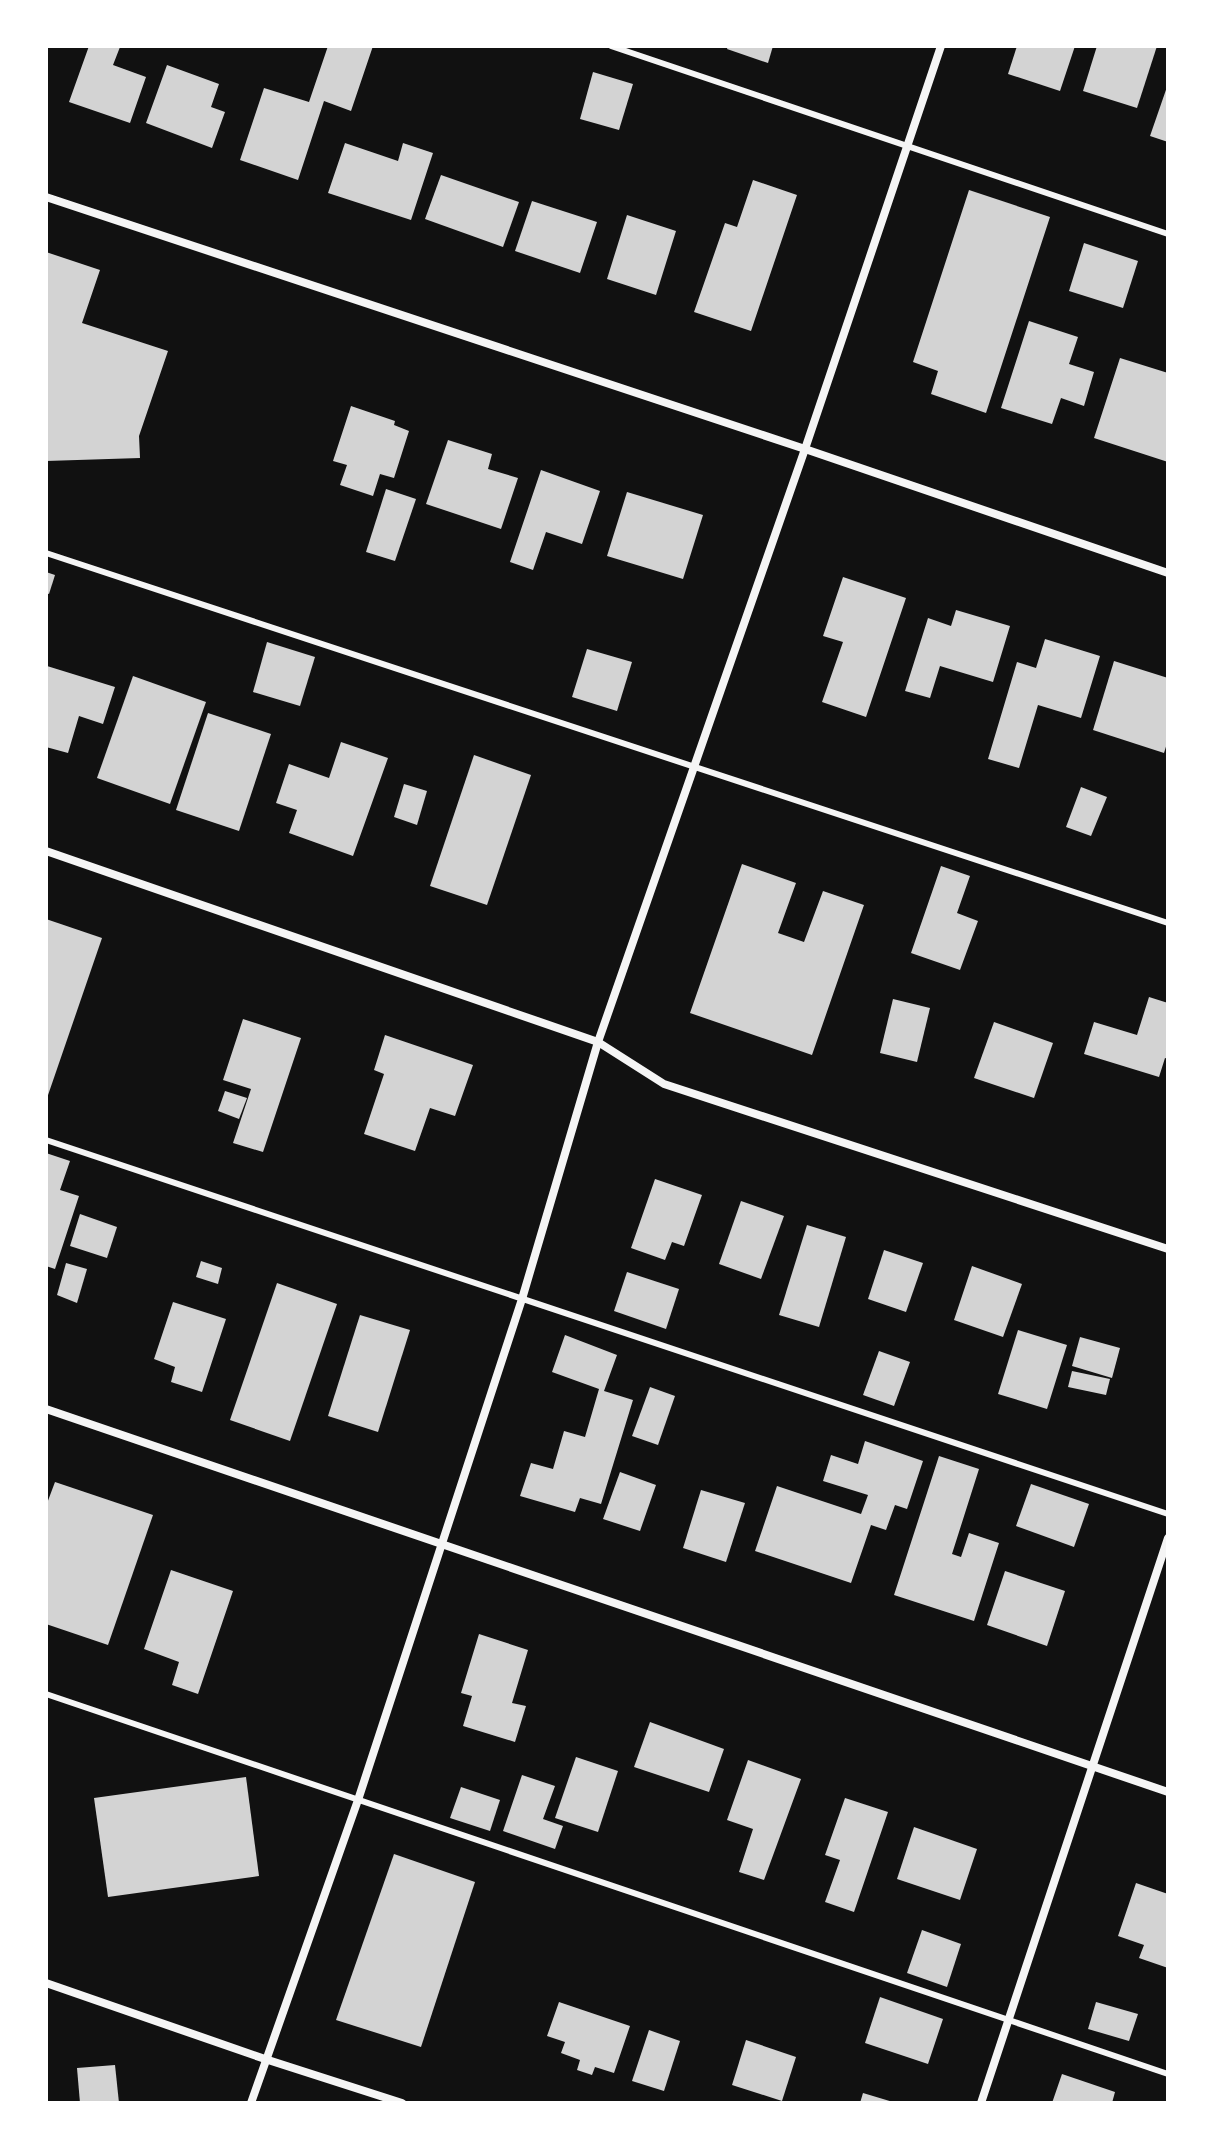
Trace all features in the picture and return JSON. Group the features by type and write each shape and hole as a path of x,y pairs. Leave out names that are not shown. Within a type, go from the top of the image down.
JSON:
{"street":[{"path":"251,2103 358,1800 522,1299 598,1042 805,449 941,46"},
{"path":"46,197 1168,573"},
{"path":"46,851 598,1042 664,1084 1168,1249"},
{"path":"46,1409 1168,1792"},
{"path":"981,2103 1168,1538"},
{"path":"46,1983 402,2103"}],"lane":[{"path":"611,46 1168,234"},
{"path":"46,553 1168,923"},
{"path":"46,1140 1168,1514"},
{"path":"46,1694 1168,2074"}],"building":[{"path":"89,46 120,47 113,65 146,77 130,123 69,102"},
{"path":"328,46 373,46 351,111 324,101 298,180 240,160 264,88 309,102"},
{"path":"728,46 773,46 768,63 727,49"},
{"path":"1017,46 1075,46 1060,91 1008,74"},
{"path":"1097,46 1157,46 1137,108 1083,91"},
{"path":"167,65 219,84 211,107 225,112 212,148 146,123"},
{"path":"593,72 633,84 619,130 580,119"},
{"path":"1168,84 1168,142 1150,136"},
{"path":"345,143 398,161 403,143 433,153 411,220 328,193"},
{"path":"441,175 519,202 503,247 425,219"},
{"path":"753,180 797,195 751,331 694,312 725,223 737,227"},
{"path":"969,190 1050,217 986,413 931,394 938,371 913,362"},
{"path":"532,201 597,222 580,273 515,251"},
{"path":"627,215 676,231 656,295 607,279"},
{"path":"1084,243 1138,261 1123,308 1069,291"},
{"path":"46,252 100,270 82,323 168,351 139,436 140,458 46,461"},
{"path":"1029,321 1078,337 1069,364 1094,372 1084,406 1061,398 1052,424 1001,408"},
{"path":"1120,358 1168,373 1168,462 1094,438"},
{"path":"351,406 395,421 394,425 409,431 394,478 380,474 373,496 340,485 347,465 333,461"},
{"path":"448,440 492,454 488,469 518,478 501,529 426,504"},
{"path":"541,470 600,491 582,544 546,532 533,570 510,562"},
{"path":"386,489 416,499 395,561 366,552"},
{"path":"627,492 703,515 683,579 607,556"},
{"path":"46,572 55,575 49,594 46,593"},
{"path":"843,577 906,598 866,717 822,702 843,642 823,636"},
{"path":"956,610 1010,626 993,682 940,666 930,698 905,691 928,618 951,626"},
{"path":"1045,639 1100,656 1081,718 1038,705 1019,768 988,759 1017,662 1036,668"},
{"path":"267,642 315,657 300,706 253,692"},
{"path":"587,649 632,662 617,711 572,697"},
{"path":"1114,661 1168,678 1168,740 1164,753 1093,730"},
{"path":"47,666 115,687 103,724 79,716 68,753 46,747"},
{"path":"133,676 206,702 170,804 97,778"},
{"path":"208,713 271,734 239,831 176,810"},
{"path":"341,742 388,758 353,856 289,833 297,810 276,803 289,764 329,778"},
{"path":"474,755 531,775 487,905 430,886"},
{"path":"404,784 427,791 417,825 394,817"},
{"path":"1081,787 1107,797 1091,836 1066,827"},
{"path":"742,864 796,883 778,933 804,942 823,891 864,905 812,1055 690,1013"},
{"path":"941,866 970,876 957,913 978,921 960,970 911,953"},
{"path":"46,919 102,938 46,1101"},
{"path":"1149,997 1168,1003 1168,1059 1165,1058 1159,1077 1084,1054 1094,1022 1137,1035"},
{"path":"893,999 930,1008 917,1062 880,1053"},
{"path":"243,1019 301,1038 263,1152 233,1143 251,1089 223,1080"},
{"path":"994,1022 1053,1043 1034,1098 974,1078"},
{"path":"385,1035 473,1065 455,1116 430,1108 415,1151 364,1134 384,1074 374,1070"},
{"path":"225,1091 247,1098 239,1119 218,1111"},
{"path":"46,1153 70,1161 60,1190 79,1196 55,1269 46,1266"},
{"path":"655,1179 702,1195 684,1246 672,1242 665,1260 631,1248"},
{"path":"741,1201 784,1216 761,1279 719,1264"},
{"path":"80,1214 117,1227 107,1258 70,1246"},
{"path":"807,1225 846,1237 819,1327 779,1315"},
{"path":"884,1250 923,1263 906,1312 868,1299"},
{"path":"201,1261 222,1268 218,1284 196,1277"},
{"path":"66,1263 87,1269 77,1303 57,1295"},
{"path":"972,1266 1022,1284 1003,1337 954,1320"},
{"path":"627,1272 679,1289 666,1329 614,1311"},
{"path":"277,1283 337,1304 290,1441 230,1420"},
{"path":"173,1302 226,1319 202,1392 171,1382 175,1367 154,1359"},
{"path":"360,1315 410,1330 378,1432 328,1416"},
{"path":"1018,1330 1067,1345 1047,1409 998,1394"},
{"path":"565,1335 617,1355 604,1391 633,1400 601,1504 580,1498 575,1512 520,1496 531,1463 553,1469 564,1431 585,1437 599,1389 552,1372"},
{"path":"1080,1337 1120,1348 1112,1378 1072,1366"},
{"path":"879,1351 910,1362 894,1406 863,1395"},
{"path":"1072,1371 1110,1379 1106,1395 1068,1387"},
{"path":"650,1387 675,1396 658,1445 632,1436"},
{"path":"865,1441 923,1461 907,1509 895,1505 886,1530 871,1525 851,1583 755,1551 777,1486 861,1514 868,1495 823,1481 831,1455 858,1464"},
{"path":"939,1456 979,1469 952,1554 961,1557 969,1533 999,1543 974,1621 894,1595"},
{"path":"620,1472 656,1485 640,1531 603,1519"},
{"path":"55,1482 153,1515 108,1645 46,1624 46,1506"},
{"path":"1031,1484 1089,1504 1074,1547 1016,1526"},
{"path":"701,1490 745,1503 726,1562 683,1548"},
{"path":"171,1570 233,1591 198,1694 172,1685 179,1662 144,1649"},
{"path":"1005,1571 1065,1591 1047,1646 987,1625"},
{"path":"479,1634 528,1650 512,1703 526,1706 515,1742 463,1726 472,1696 461,1693"},
{"path":"650,1722 724,1749 709,1792 634,1767"},
{"path":"576,1757 618,1771 598,1832 555,1818"},
{"path":"748,1760 801,1779 764,1880 739,1872 753,1829 727,1820"},
{"path":"522,1775 555,1786 543,1819 563,1826 555,1849 503,1831"},
{"path":"246,1777 259,1876 108,1897 94,1798"},
{"path":"461,1787 500,1800 490,1831 450,1818"},
{"path":"845,1798 888,1812 854,1912 825,1902 840,1860 825,1855"},
{"path":"914,1827 977,1849 960,1900 897,1879"},
{"path":"394,1854 475,1882 421,2047 336,2020"},
{"path":"1136,1883 1168,1894 1168,1968 1139,1958 1144,1945 1118,1936"},
{"path":"922,1930 961,1944 947,1987 907,1973"},
{"path":"880,1997 943,2019 928,2064 865,2043"},
{"path":"559,2002 630,2026 614,2073 595,2067 592,2075 577,2070 580,2060 561,2053 565,2042 547,2036"},
{"path":"1096,2002 1138,2014 1129,2041 1088,2029"},
{"path":"649,2030 680,2041 664,2091 632,2081"},
{"path":"746,2040 796,2057 782,2101 732,2085"},
{"path":"115,2065 119,2103 80,2103 77,2068"},
{"path":"1062,2074 1115,2092 1112,2103 1052,2103"},
{"path":"863,2093 893,2102 893,2103 860,2103"}]}
